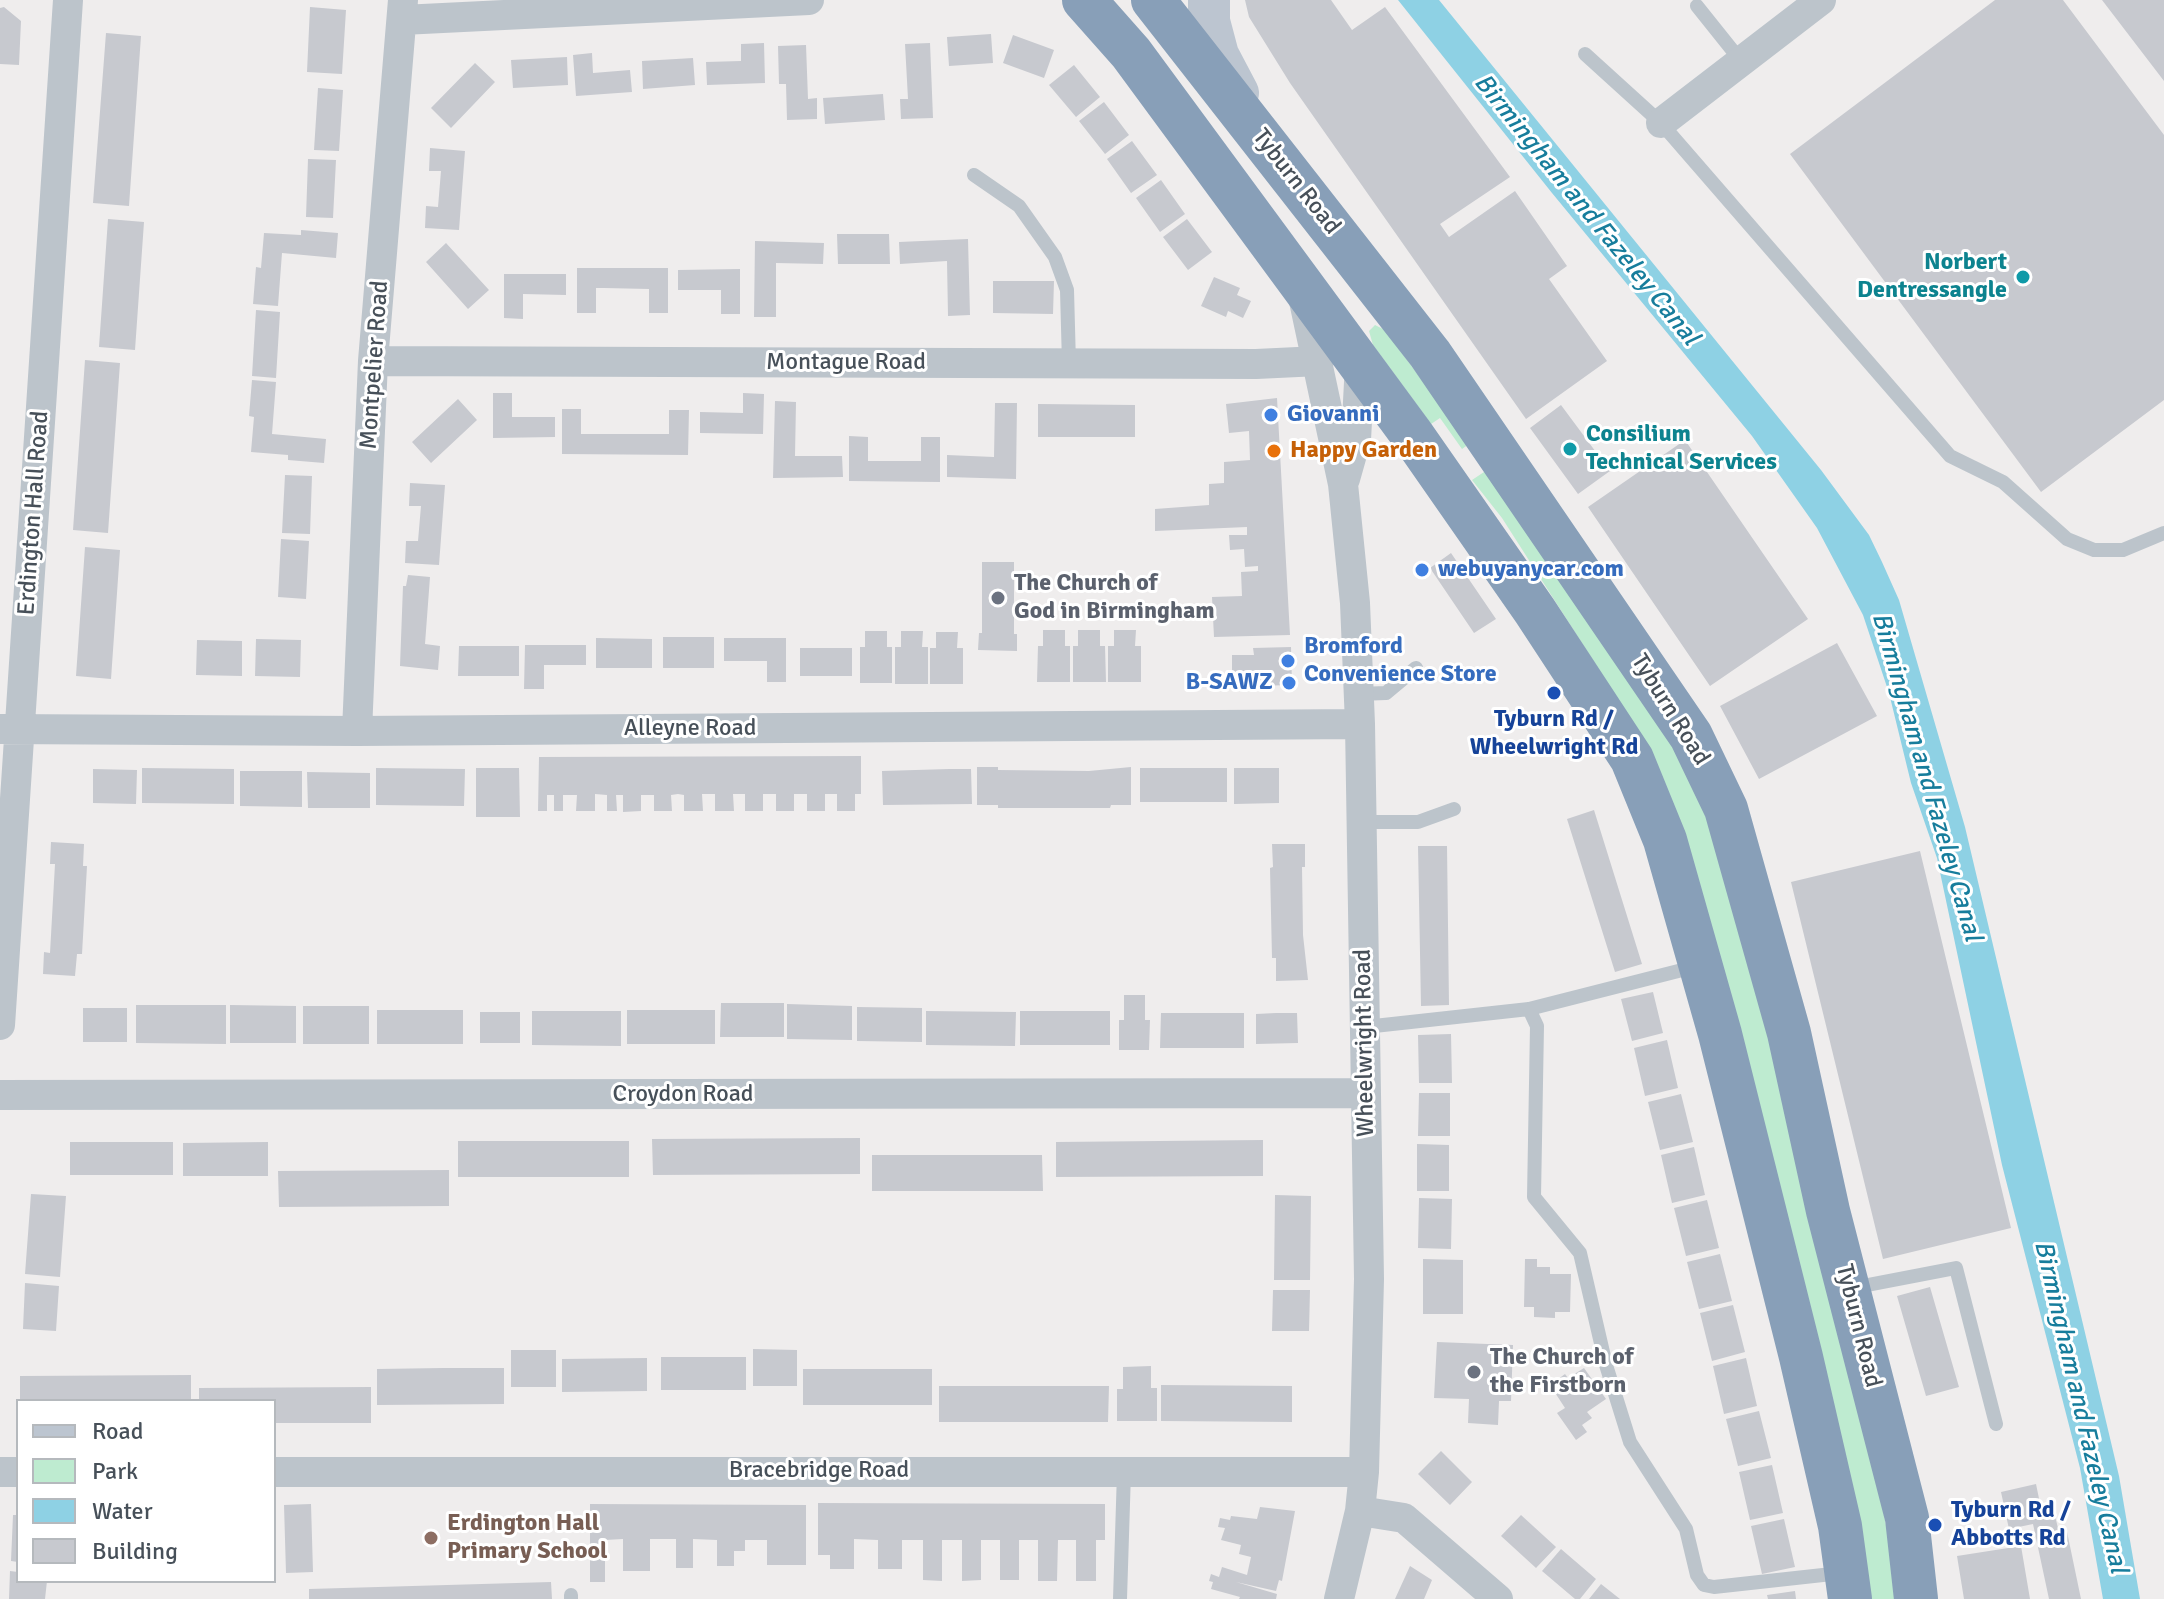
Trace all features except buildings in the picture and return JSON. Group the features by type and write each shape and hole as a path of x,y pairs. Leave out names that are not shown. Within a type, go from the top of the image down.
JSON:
{"highway":[{"path":"1084,0 1131,53 1299,278 1340,362 1413,436 1535,611 1632,759 1665,840 1700,965 1801,1357 1840,1526 1848,1586"},
{"path":"1152,0 1151,37 1252,187 1272,243"},
{"name":"Tyburn Road","path":"1152,0 1439,366 1691,736 1726,809 1789,1033 1848,1289 1907,1518 1916,1599"},
{"path":"1265,143 1296,210 1361,308 1340,362"}],"street":[{"name":"Erdington Hall Road","path":"0,1025 10,730 68,0"},
{"path":"403,10 809,0"},
{"path":"1209,0 1209,21 1218,55 1265,143"},
{"path":"1661,123 1821,0"},
{"name":"Montpelier Road","path":"357,731 373,361 403,10"},
{"name":"Montague Road","path":"373,361 1340,362"},
{"name":"Wheelwright Road","path":"1340,362 1356,440 1343,484"},
{"name":"Wheelwright Road","path":"1339,1599 1360,1511 1364,1472 1369,1279 1359,709 1355,603 1343,484 1340,362"},
{"path":"1356,440 1371,431 1390,428 1413,436"},
{"name":"Alleyne Road","path":"10,730 357,731 1359,709"},
{"name":"Croydon Road","path":"0,1095 1366,1093"},
{"name":"Bracebridge Road","path":"276,1472 1364,1472"},
{"path":"1360,1511 1404,1518 1498,1599"}],"lane":[{"path":"1697,6 1741,61"},
{"path":"1585,54 1661,123 1950,456 2003,482 2067,539 2094,550 2123,550 2164,533"},
{"path":"974,175 1019,206 1055,257 1067,290 1069,364"},
{"path":"1359,709 1386,693 1416,668"},
{"path":"1361,822 1418,822 1454,809"},
{"path":"1365,1027 1529,1009 1700,965"},
{"path":"1529,1009 1537,1026 1534,1197 1580,1253 1606,1365 1630,1442 1682,1521 1697,1575 1704,1585 1714,1587 1848,1586"},
{"path":"1848,1289 1956,1268 1996,1424"},
{"path":"1120,1599 1124,1472"}],"green space":[{"path":"1375,325 1385,330 1469,444 1462,449 1440,418 1431,424 1373,345 1369,331"},
{"path":"1487,470 1694,774 1735,890 1861,1402 1901,1599 1871,1599 1624,709 1502,518 1472,480"}],"water":[{"name":"Birmingham and Fazeley Canal","path":"1398,0 1439,0 1821,470 1869,535 1882,562 1899,600 1965,827 2119,1476 2140,1599 2103,1599 2080,1468 2002,1165 1937,858 1911,783 1889,693 1863,615 1817,528 1752,436"}],"place":[{"name":"Norbert Dentressangle","path":"2023,277"},
{"name":"Giovanni","path":"1271,415"},
{"name":"Consilium Technical Services","path":"1570,449"},
{"name":"Happy Garden","path":"1274,451"},
{"name":"webuyanycar.com","path":"1422,570"},
{"name":"The Church of God in Birmingham","path":"998,598"},
{"name":"Bromford Convenience Store","path":"1288,661"},
{"name":"B-SAWZ","path":"1289,683"},
{"name":"Tyburn Rd / Wheelwright Rd","path":"1554,693"},
{"name":"The Church of the Firstborn","path":"1474,1372"},
{"name":"Tyburn Rd / Abbotts Rd","path":"1935,1525"},
{"name":"Erdington Hall Primary School","path":"431,1538"}]}
